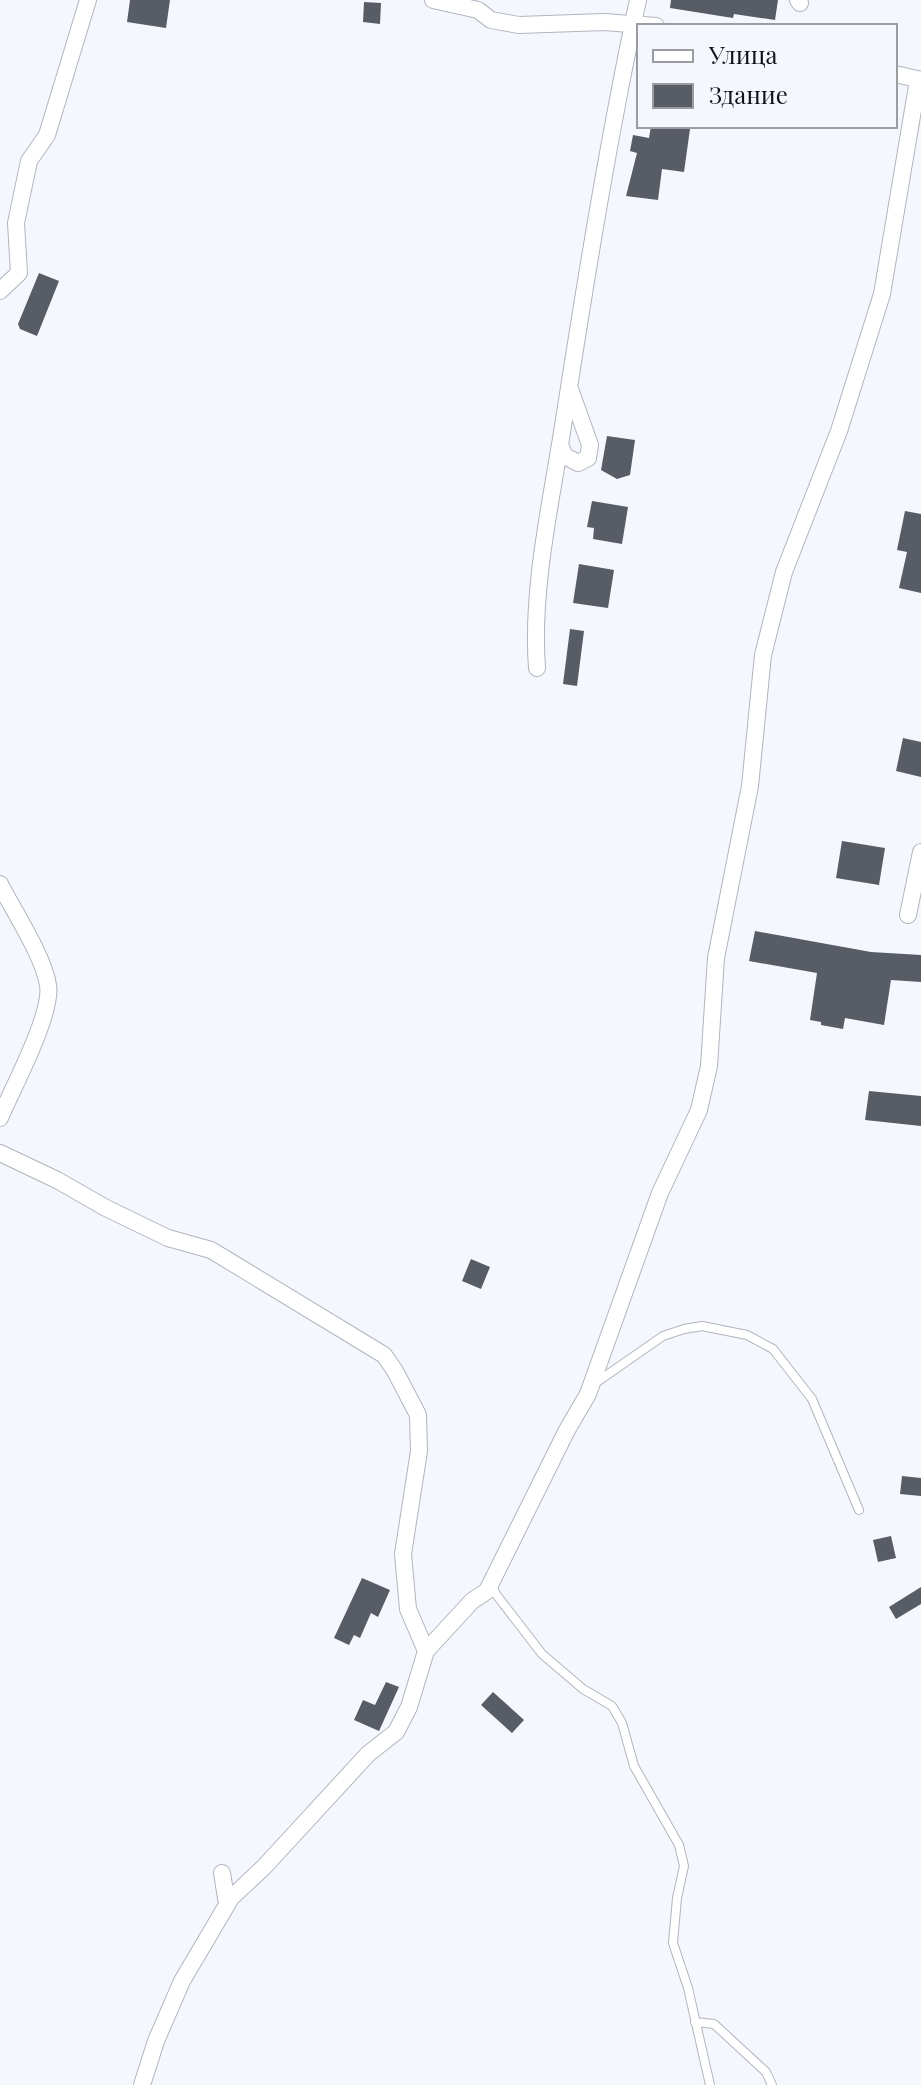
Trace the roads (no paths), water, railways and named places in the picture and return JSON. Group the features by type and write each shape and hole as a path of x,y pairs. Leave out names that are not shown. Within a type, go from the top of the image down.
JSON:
{"street":[{"path":"0,291 19,273 16,223 29,161 47,135 88,0"},
{"path":"433,0 475,5 491,20 519,25 641,24"},
{"path":"537,668 534,633 560,445 638,0"},
{"path":"623,76 637,66"},
{"path":"135,2085 182,1981 227,1904 368,1754 396,1732 409,1707 426,1651 472,1601 487,1591 590,1387 660,1193 699,1110 709,1066 716,958 750,786 763,655 784,572 839,431 882,294 920,80 897,74"},
{"path":"560,445 565,456 578,463 588,458 590,445 569,386"},
{"path":"908,915 921,852"},
{"path":"0,884 49,986 45,1009 29,1054 0,1118"},
{"path":"0,1153 168,1238 211,1250 384,1355 418,1415 419,1451 403,1554 408,1609 426,1651"},
{"path":"222,1873 227,1904"},
{"path":"142,2085 156,2041"}],"lane":[{"path":"590,1387 663,1336 684,1329 702,1326 747,1335 773,1349 812,1399 859,1510"},
{"path":"491,1578 495,1593 542,1654 583,1689 612,1706 622,1723 634,1766 679,1845 684,1866 677,1898 673,1943 688,1988 710,2085"},
{"path":"695,2022 714,2024 766,2072 772,2085"}]}
